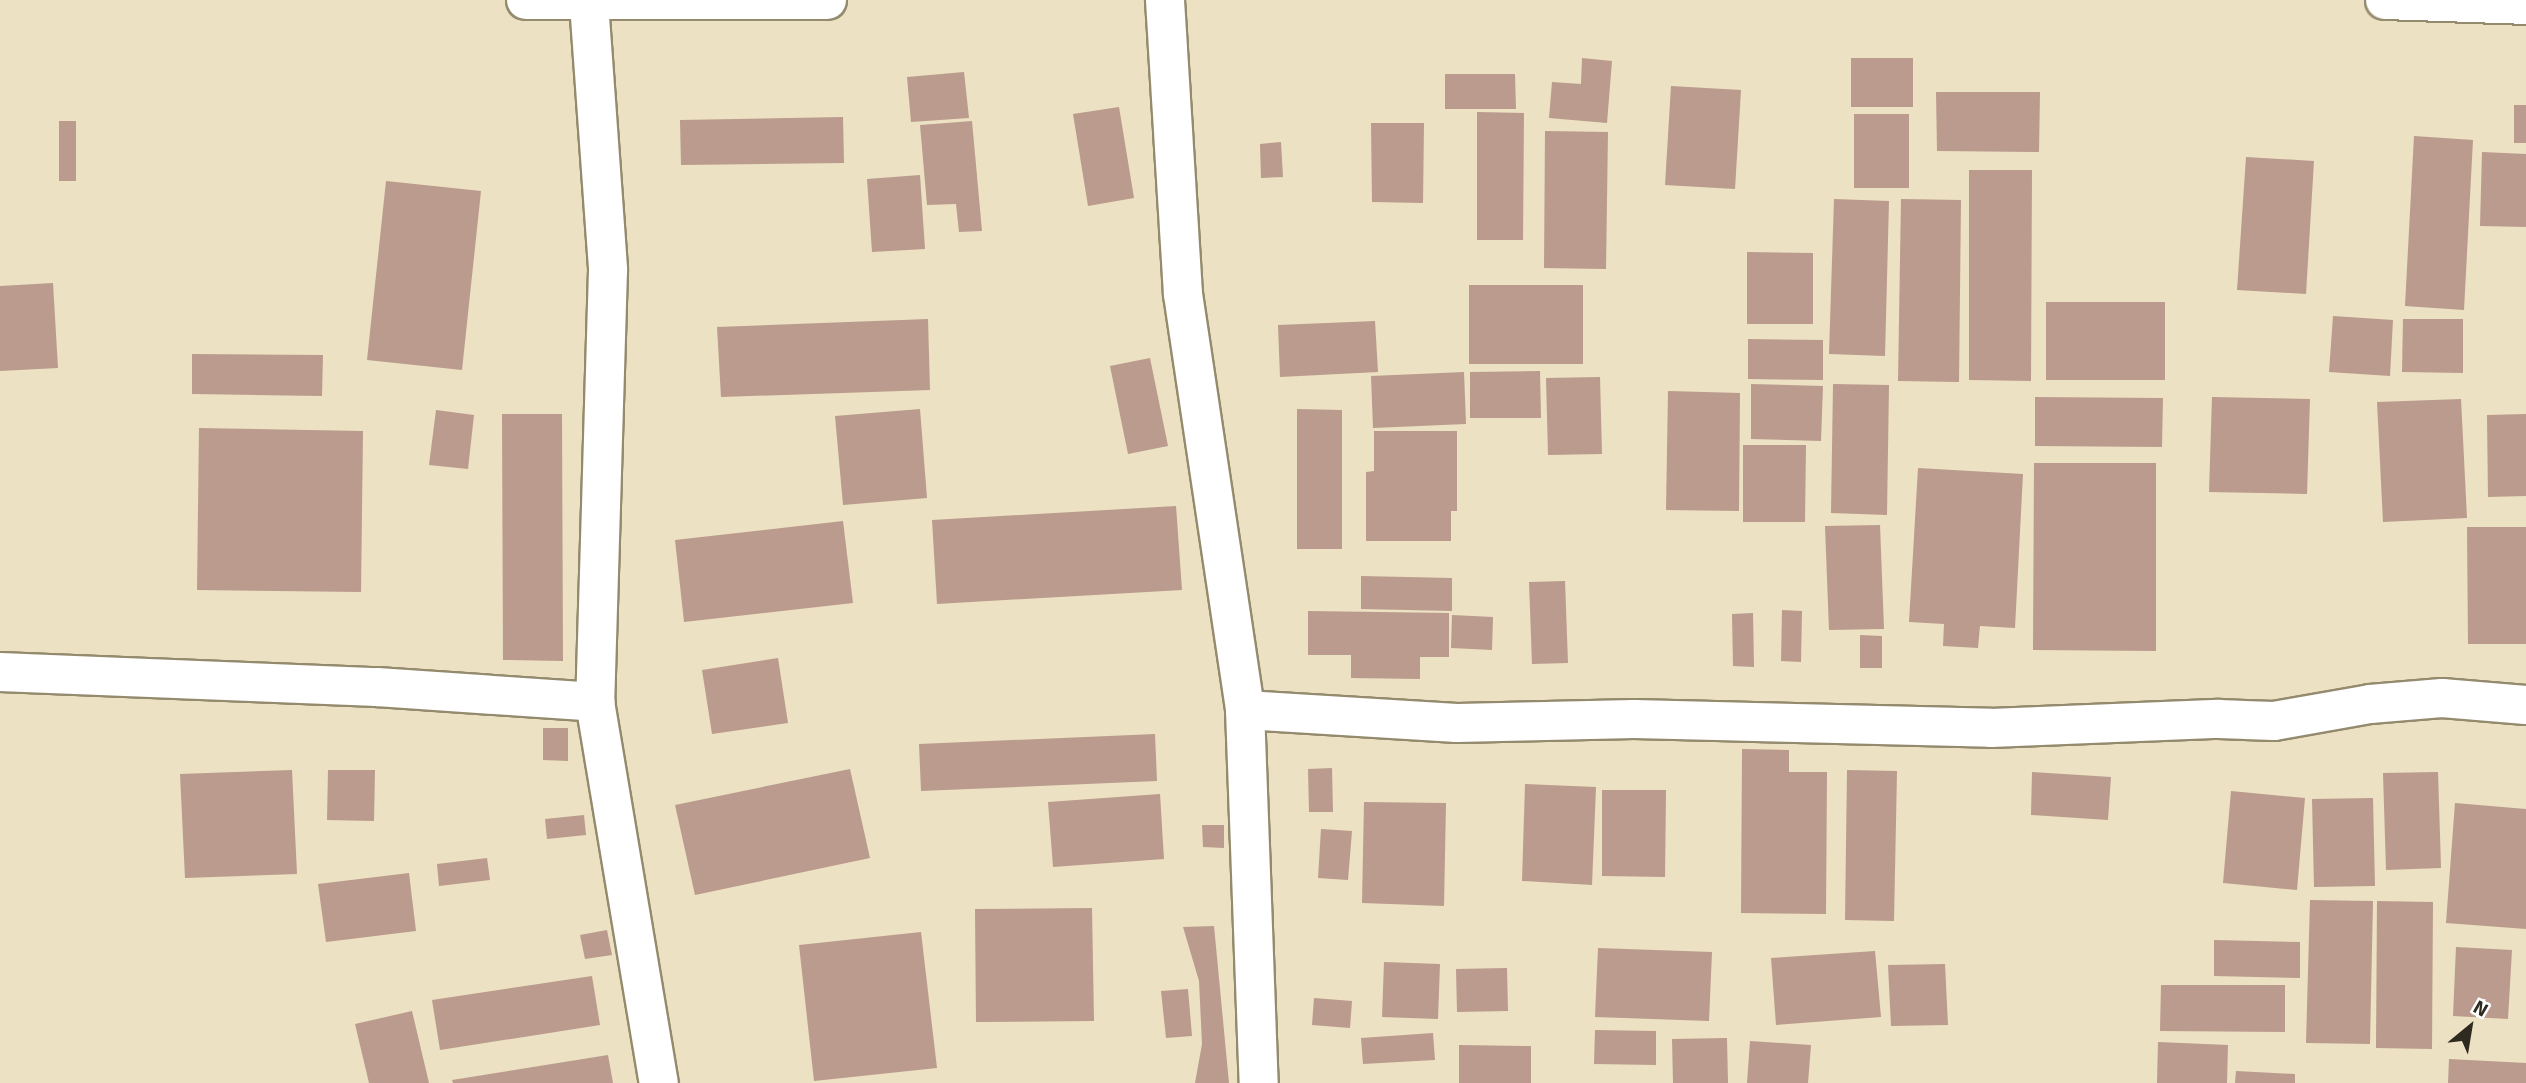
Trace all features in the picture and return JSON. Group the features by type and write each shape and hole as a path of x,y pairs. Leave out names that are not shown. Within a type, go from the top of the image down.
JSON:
{"street":[{"path":"526,0 589,3 827,0"},
{"path":"1165,0 1183,293 1245,710 1259,1083"},
{"path":"2385,0 2526,5"},
{"path":"589,3 608,270 595,702 659,1083"},
{"path":"0,672 377,687 595,702"},
{"path":"1245,710 1457,723 1634,719 1990,728 2219,719 2274,721 2370,704 2442,698 2526,705"}],"building":[{"path":"1582,58 1612,61 1607,123 1549,118 1552,82 1581,84"},
{"path":"1851,58 1913,58 1913,107 1851,107"},
{"path":"964,72 969,118 911,122 907,77"},
{"path":"1445,74 1515,74 1516,109 1445,109"},
{"path":"1671,86 1741,90 1735,189 1665,185"},
{"path":"1936,92 2040,92 2039,152 1937,151"},
{"path":"2514,105 2526,105 2526,143 2514,143"},
{"path":"1119,107 1134,198 1088,206 1073,114"},
{"path":"1477,112 1524,113 1523,240 1477,240"},
{"path":"1854,114 1909,114 1909,188 1854,188"},
{"path":"843,117 844,163 681,165 680,120"},
{"path":"59,121 76,121 76,181 59,181"},
{"path":"972,121 982,231 959,232 956,204 927,205 920,125"},
{"path":"1371,123 1424,123 1423,203 1372,202"},
{"path":"1545,131 1608,132 1606,269 1544,268"},
{"path":"2414,136 2473,140 2464,310 2405,306"},
{"path":"1281,142 1283,177 1261,178 1260,144"},
{"path":"2482,152 2526,154 2526,227 2480,226"},
{"path":"2246,157 2314,161 2306,294 2237,290"},
{"path":"1969,170 2032,170 2031,381 1969,380"},
{"path":"920,175 925,249 872,252 867,179"},
{"path":"386,181 481,191 462,370 367,360"},
{"path":"1834,199 1889,201 1885,356 1829,354"},
{"path":"1901,199 1961,200 1959,382 1898,381"},
{"path":"1747,252 1813,253 1813,324 1747,324"},
{"path":"53,283 58,368 0,371 0,286"},
{"path":"1469,285 1583,285 1583,364 1469,364"},
{"path":"2046,302 2165,302 2165,380 2046,380"},
{"path":"2333,316 2393,320 2390,376 2329,372"},
{"path":"928,319 930,390 721,397 717,327"},
{"path":"2403,319 2463,319 2463,373 2402,372"},
{"path":"1375,321 1378,372 1280,377 1278,325"},
{"path":"1748,339 1823,340 1823,380 1748,379"},
{"path":"192,354 323,355 322,396 192,394"},
{"path":"1150,358 1168,446 1128,454 1110,366"},
{"path":"1540,371 1541,418 1470,418 1470,372"},
{"path":"1464,372 1466,424 1373,428 1371,376"},
{"path":"1600,377 1602,454 1548,455 1546,378"},
{"path":"1751,384 1823,386 1821,441 1751,439"},
{"path":"1833,384 1889,385 1887,515 1831,513"},
{"path":"1668,391 1740,393 1739,511 1666,510"},
{"path":"2035,397 2163,398 2162,447 2035,446"},
{"path":"2212,397 2310,399 2307,494 2209,492"},
{"path":"2461,399 2467,518 2383,522 2377,402"},
{"path":"920,409 927,498 843,505 835,416"},
{"path":"1297,409 1342,410 1342,549 1297,549"},
{"path":"436,410 474,415 468,469 429,465"},
{"path":"502,414 562,414 563,661 503,660"},
{"path":"2526,414 2526,496 2488,497 2487,415"},
{"path":"199,428 363,431 361,592 197,590"},
{"path":"1374,431 1457,431 1457,511 1451,511 1451,541 1366,541 1366,472 1374,471"},
{"path":"1743,445 1806,445 1805,522 1743,522"},
{"path":"2034,463 2156,463 2156,651 2033,650"},
{"path":"1918,468 2023,474 2015,628 1980,626 1978,648 1943,646 1944,624 1909,622"},
{"path":"1176,506 1182,590 937,604 932,520"},
{"path":"843,521 853,603 684,622 675,540"},
{"path":"1880,525 1884,629 1829,630 1825,526"},
{"path":"2467,527 2526,527 2526,644 2468,644"},
{"path":"1361,576 1452,578 1452,611 1361,609"},
{"path":"1565,581 1568,663 1532,664 1529,582"},
{"path":"1782,610 1802,611 1801,662 1781,661"},
{"path":"1308,611 1449,613 1449,657 1420,657 1420,679 1351,678 1351,655 1308,655"},
{"path":"1753,613 1754,667 1733,666 1732,614"},
{"path":"1452,615 1493,617 1492,650 1451,648"},
{"path":"1860,635 1882,636 1882,668 1860,668"},
{"path":"778,658 788,723 712,734 702,670"},
{"path":"543,728 568,728 568,761 543,760"},
{"path":"1155,734 1157,781 921,791 919,744"},
{"path":"1742,749 1789,750 1789,772 1827,772 1826,914 1741,913"},
{"path":"1332,768 1333,812 1309,812 1308,769"},
{"path":"850,769 870,858 695,895 675,805"},
{"path":"292,770 297,874 185,878 180,774"},
{"path":"328,770 375,770 374,821 327,820"},
{"path":"1847,770 1897,771 1894,921 1845,920"},
{"path":"2032,772 2111,777 2108,820 2031,815"},
{"path":"2438,772 2441,868 2386,870 2383,773"},
{"path":"1525,784 1596,787 1592,885 1522,881"},
{"path":"1602,790 1666,790 1665,877 1602,876"},
{"path":"2231,791 2305,798 2297,890 2223,883"},
{"path":"1160,794 1164,859 1053,867 1048,802"},
{"path":"2373,798 2375,886 2314,887 2312,799"},
{"path":"1364,802 1446,803 1444,906 1362,903"},
{"path":"2455,803 2526,809 2526,929 2446,923"},
{"path":"584,815 586,835 547,839 545,819"},
{"path":"1202,825 1224,825 1224,848 1203,847"},
{"path":"1321,829 1352,831 1348,880 1318,878"},
{"path":"487,858 490,880 439,886 437,864"},
{"path":"409,873 416,931 326,942 318,884"},
{"path":"2310,900 2373,901 2370,1044 2306,1043"},
{"path":"2377,901 2433,902 2432,1049 2376,1048"},
{"path":"1092,908 1094,1021 976,1022 975,909"},
{"path":"1214,926 1229,1083 1195,1083 1202,1044 1199,981 1183,927"},
{"path":"607,930 612,955 585,959 580,935"},
{"path":"921,932 937,1068 814,1081 799,945"},
{"path":"2214,940 2300,942 2300,978 2214,976"},
{"path":"2456,947 2512,950 2508,1019 2453,1016"},
{"path":"1598,948 1712,952 1709,1021 1595,1017"},
{"path":"1875,951 1881,1017 1776,1025 1771,958"},
{"path":"1384,962 1440,964 1438,1019 1382,1017"},
{"path":"1945,964 1948,1025 1891,1026 1888,965"},
{"path":"1507,968 1508,1011 1457,1012 1456,969"},
{"path":"592,976 600,1025 440,1050 432,1000"},
{"path":"2161,985 2285,985 2285,1032 2160,1031"},
{"path":"1188,989 1192,1036 1166,1038 1161,991"},
{"path":"1314,998 1352,1001 1350,1028 1312,1025"},
{"path":"412,1011 429,1083 369,1083 355,1024"},
{"path":"1595,1030 1656,1031 1656,1065 1594,1064"},
{"path":"1433,1033 1435,1060 1363,1064 1361,1038"},
{"path":"1727,1038 1728,1083 1673,1083 1672,1039"},
{"path":"1750,1041 1811,1045 1808,1083 1747,1083"},
{"path":"2158,1042 2228,1045 2227,1083 2157,1083"},
{"path":"1459,1045 1531,1046 1531,1083 1459,1083"},
{"path":"608,1055 613,1083 453,1083 452,1080"},
{"path":"2449,1059 2526,1063 2526,1083 2448,1083"},
{"path":"2236,1071 2295,1074 2295,1083 2235,1083"}]}
